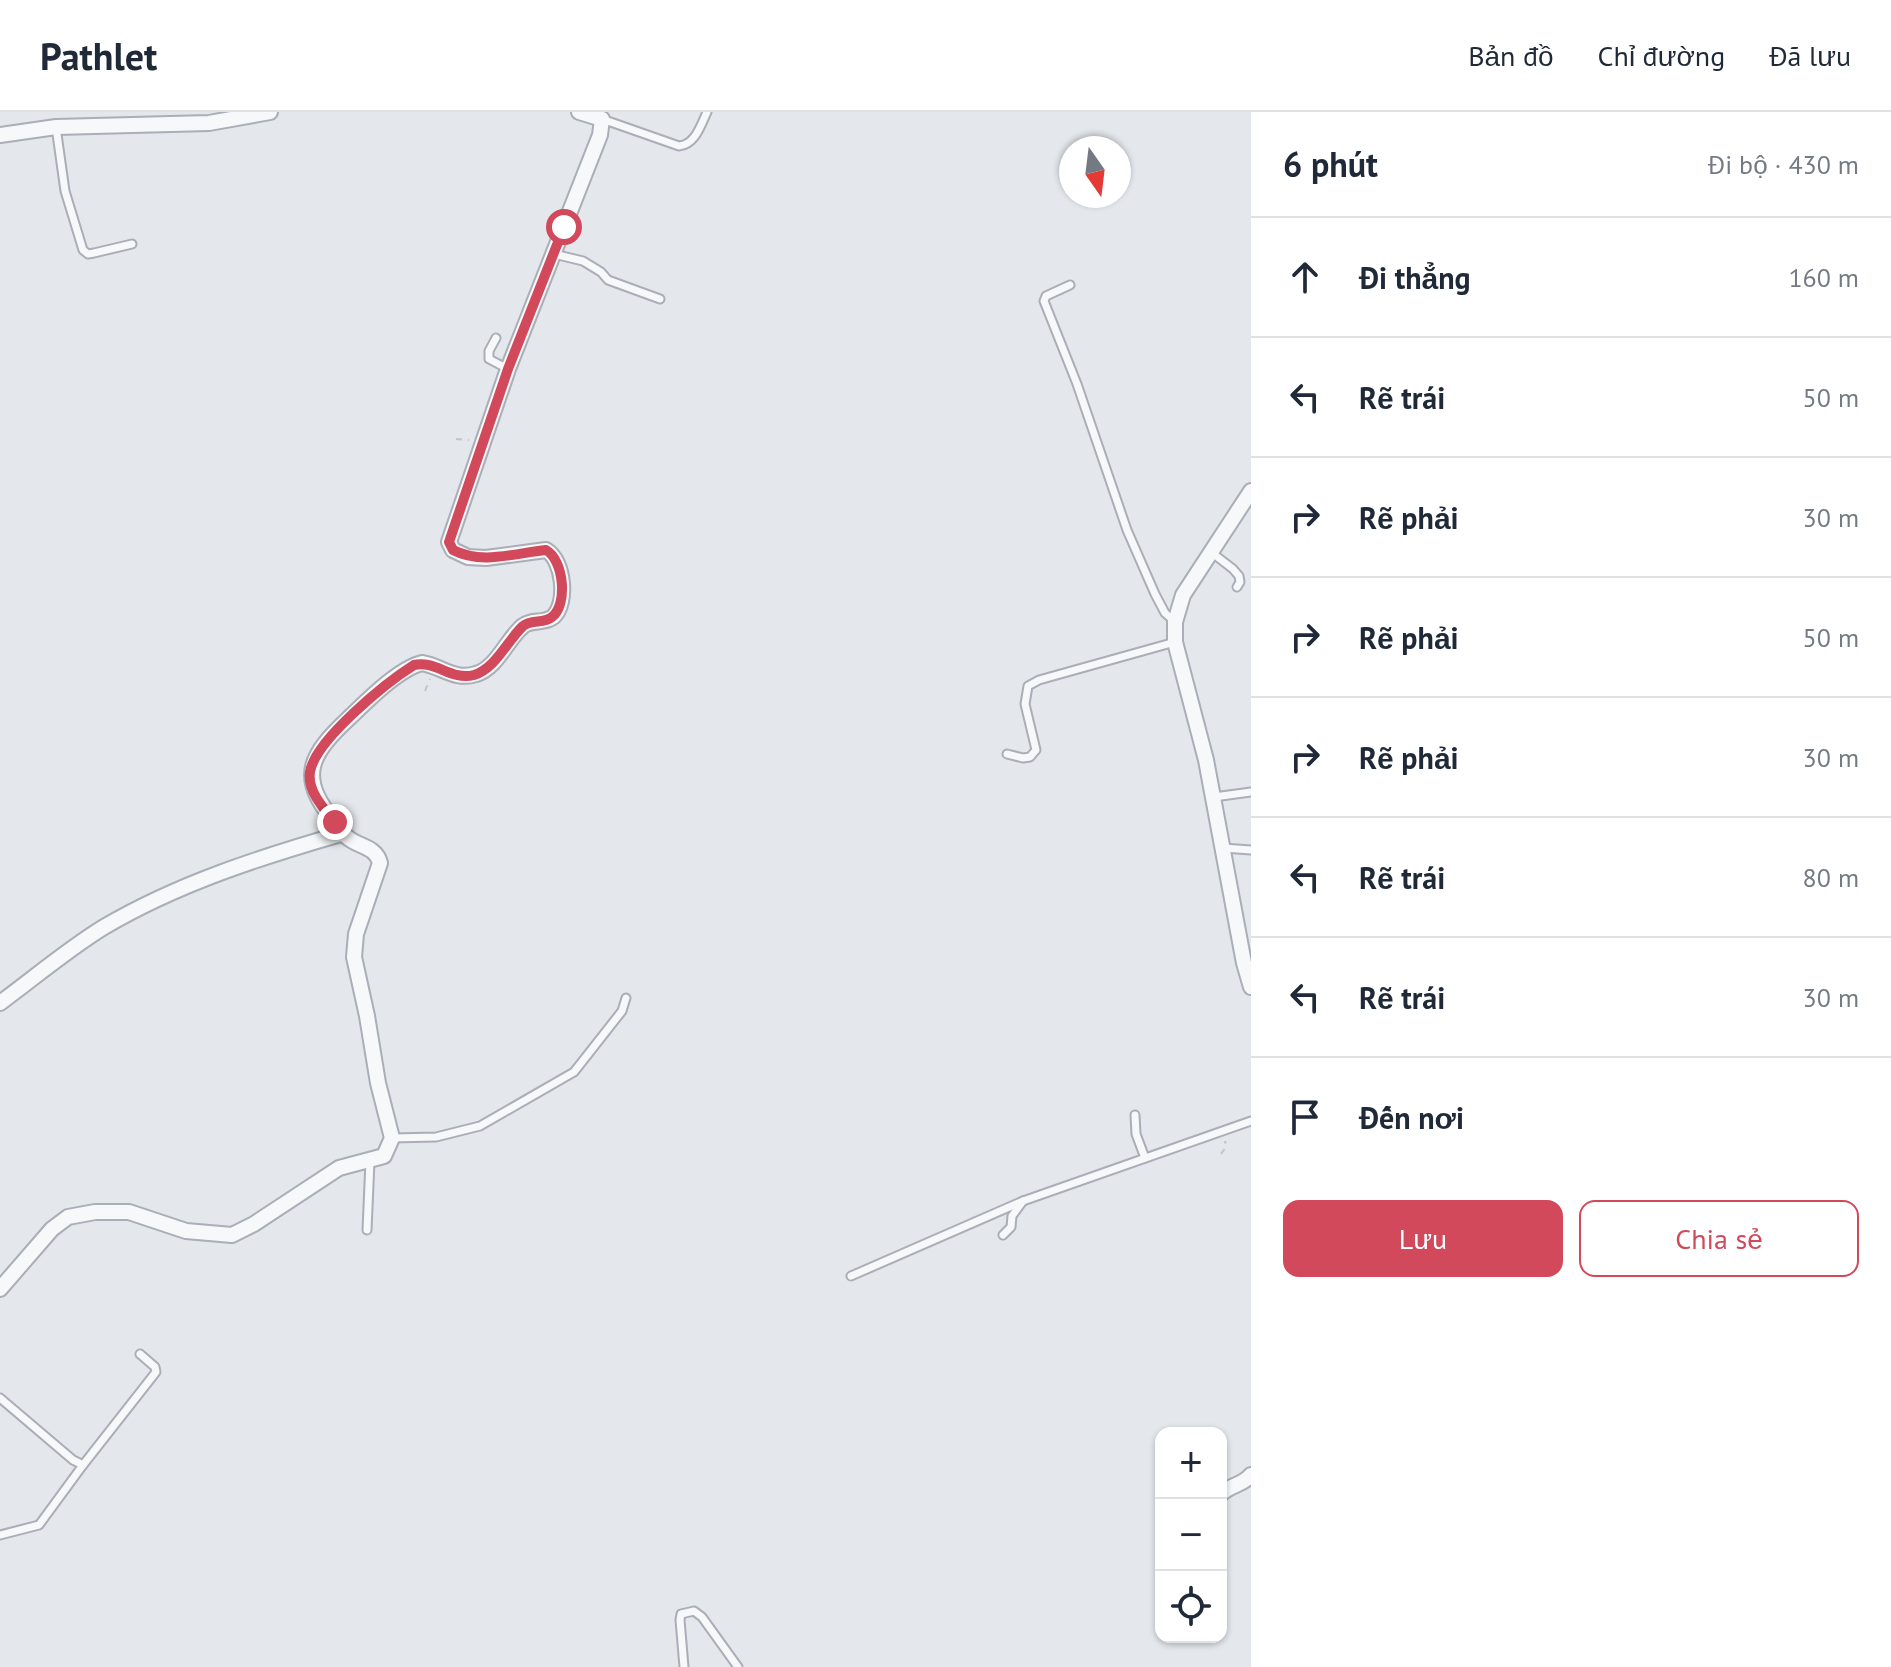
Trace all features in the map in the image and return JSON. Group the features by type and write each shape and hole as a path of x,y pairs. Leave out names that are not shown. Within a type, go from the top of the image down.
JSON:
{"street":[{"path":"0,135 56,127 209,123 270,112"},
{"path":"0,1289 52,1229 68,1217 95,1212 129,1212 186,1231 204,1235 232,1235 339,1168 384,1156 392,1138 378,1083 354,957 356,934 380,863 373,851 344,833 321,806 310,774 314,761 337,729 414,665 430,664 453,675 476,674 488,666 523,626 549,619 559,608 562,576 551,552 546,550 480,558 459,553 450,546 450,537 508,369 596,146 602,119 579,112"},
{"path":"1251,491 1183,595 1175,622 1175,642 1213,797 1251,987"},
{"path":"0,1003 103,928 166,895 251,859 344,833"},
{"path":"1227,1489 1242,1484 1251,1475"}],"lane":[{"path":"602,119 686,146 707,112"},
{"path":"56,127 65,191 83,250 88,254 132,244"},
{"path":"554,254 583,261 595,267 608,280 660,299"},
{"path":"1070,285 1046,296 1044,301 1077,384 1127,530 1155,594 1165,613 1175,622"},
{"path":"496,338 489,351 489,359 508,369"},
{"path":"1211,552 1239,576 1237,587"},
{"path":"1007,754 1023,758 1030,757 1036,750 1025,704 1028,686 1052,676 1175,642"},
{"path":"1213,797 1251,792"},
{"path":"1223,848 1251,850"},
{"path":"392,1138 436,1137 480,1126 574,1072 622,1011 626,998"},
{"path":"1135,1115 1136,1134 1145,1158"},
{"path":"851,1276 1023,1201 1251,1121"},
{"path":"367,1230 370,1161"},
{"path":"1003,1235 1011,1227 1012,1216 1023,1201"},
{"path":"0,1535 39,1525 156,1372 155,1367 140,1354"},
{"path":"0,1398 83,1465"},
{"path":"684,1667 681,1614 694,1611 702,1617 738,1667"}],"path":[{"path":"1221,1154 1226,1147 1224,1132"}],"route":[{"path":"335,822 321,806 310,774 314,761 337,729 414,665 430,664 453,675 476,674 488,666 523,626 549,619 559,608 562,576 551,552 546,550 492,558 468,557 453,550 449,542 508,369 564,227"}]}
